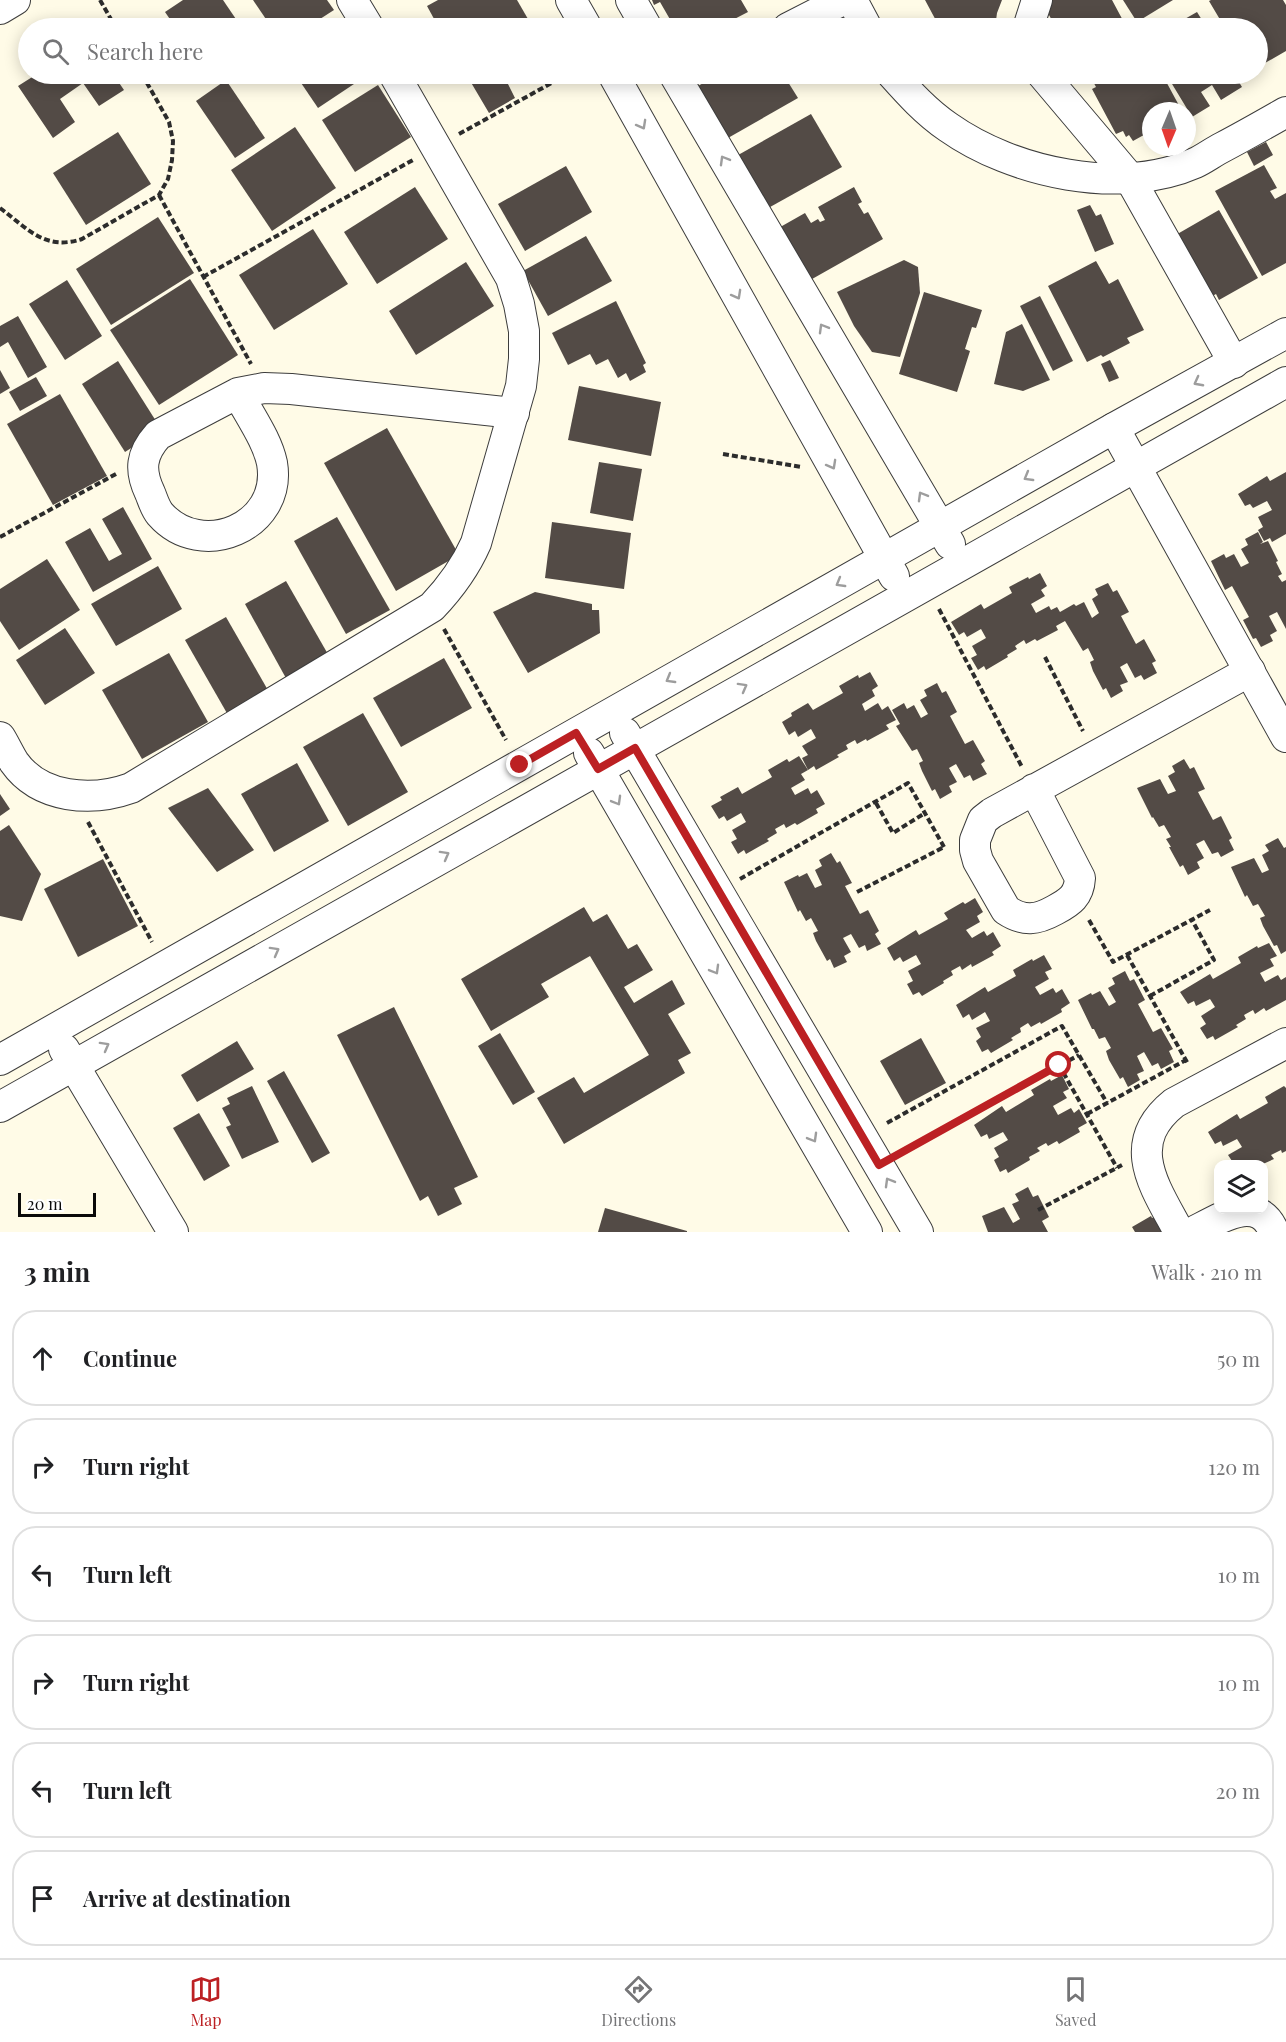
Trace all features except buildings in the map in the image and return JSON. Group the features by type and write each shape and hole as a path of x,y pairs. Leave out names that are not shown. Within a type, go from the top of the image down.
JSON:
{"street":[{"path":"0,9 15,0"},
{"path":"352,0 363,18"},
{"path":"571,0 582,18"},
{"path":"631,0 641,18"},
{"path":"808,18 843,0"},
{"path":"852,0 862,18"},
{"path":"1031,18 1037,0"},
{"path":"0,737 15,763 32,778 52,789 74,796 112,795 131,788 432,607 458,577 476,543 514,413 521,386 524,331 511,278 400,84"},
{"path":"619,84 884,558 915,590"},
{"path":"689,84 962,564"},
{"path":"901,84 916,101 947,127 982,148 1024,165 1083,176 1129,177 1166,172 1195,163 1286,112"},
{"path":"1050,84 1129,177 1234,363"},
{"path":"0,1060 940,526 1286,333"},
{"path":"0,1107 1286,382"},
{"path":"251,391 272,464 272,482 267,500 256,516 242,527 225,535 207,537 188,534 172,525 159,512 143,479 147,450 158,435 251,391 291,389 514,413"},
{"path":"1114,428 1286,737"},
{"path":"1034,789 1080,878 1079,888 1068,903 1041,917 1032,919 1014,916 1006,910 978,861 975,840 983,820 1034,789 1250,671"},
{"path":"613,712 918,1232"},
{"path":"576,733 867,1232"},
{"path":"52,1031 173,1232"},
{"path":"1179,1232 1147,1167 1148,1138 1154,1124 1174,1103 1286,1043"},
{"path":"1193,1232 1240,1211 1252,1211 1263,1216 1274,1232"}],"path":[{"path":"100,0 110,18"},
{"path":"0,208 35,235 58,244 82,239 159,195 168,179 173,141 169,122 148,84"},
{"path":"203,277 550,84"},
{"path":"159,195 203,277 251,391"},
{"path":"723,454 836,472"},
{"path":"0,537 110,476 143,467"},
{"path":"915,590 1034,789"},
{"path":"432,607 520,765"},
{"path":"1045,657 1096,756"},
{"path":"718,891 908,783 944,847"},
{"path":"74,796 165,967"},
{"path":"876,803 893,832 925,813"},
{"path":"857,892 978,830"},
{"path":"1075,896 1113,962 1210,910"},
{"path":"1150,996 1214,960 1192,920"},
{"path":"1127,955 1202,1088"},
{"path":"862,1137 1062,1026 1107,1103"},
{"path":"879,1165 1079,1055"},
{"path":"1087,1114 1186,1060"},
{"path":"1059,1065 1117,1168"},
{"path":"1038,1210 1146,1152"}],"route":[{"path":"520,765 576,733 598,769 635,748 879,1165 1059,1065"}]}
